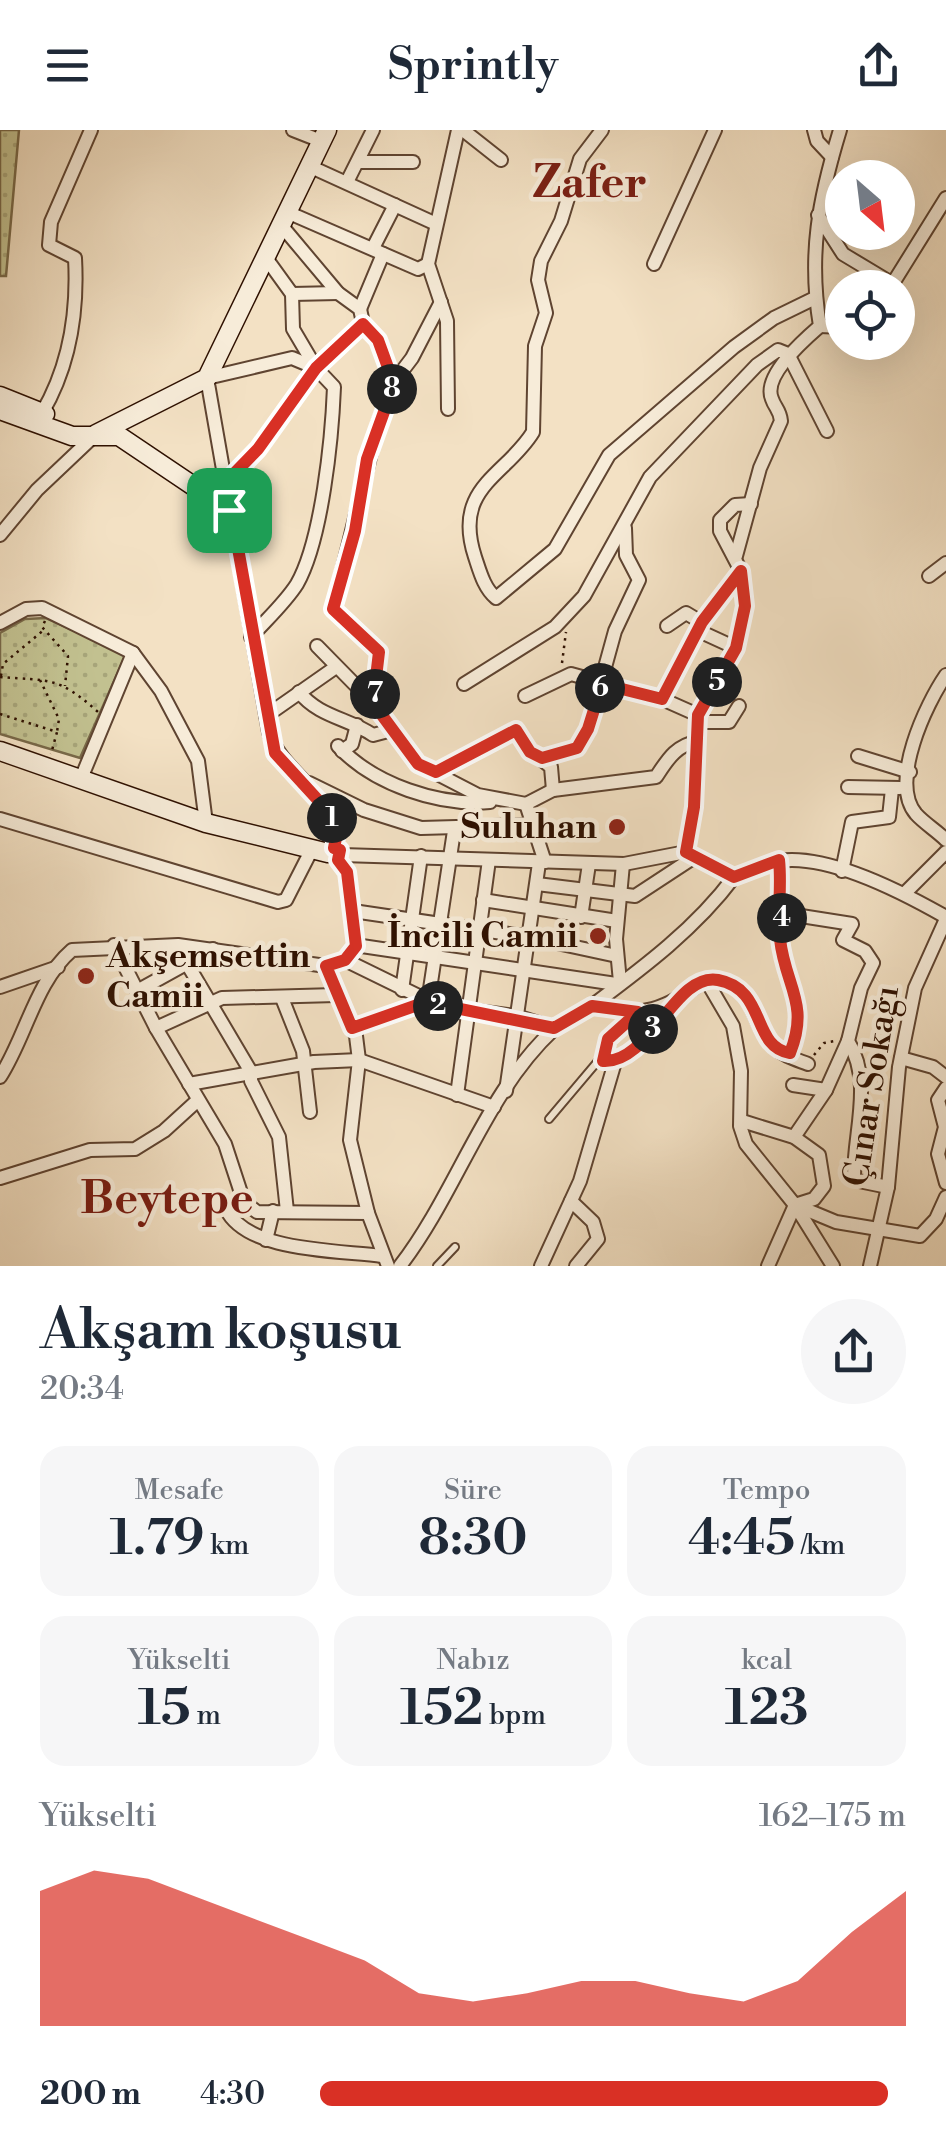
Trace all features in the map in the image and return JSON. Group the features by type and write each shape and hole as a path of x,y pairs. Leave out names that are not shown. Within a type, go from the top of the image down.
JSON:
{"street":[{"path":"42,413 59,384 71,334 76,278 75,258 48,245 51,222 91,130"},
{"path":"0,819 278,902 286,900 331,853 335,824 304,781 275,753 207,378 324,136 293,130"},
{"path":"347,182 374,130"},
{"path":"448,409 447,321 428,264 434,223 460,130 501,160"},
{"path":"602,130 580,158 560,220 540,261 538,280 546,313 535,346 533,432 485,482 468,528 481,575 496,598 555,548 609,455 734,347 774,318 815,298"},
{"path":"654,264 715,130"},
{"path":"814,130 817,142 832,157"},
{"path":"820,326 812,276 818,215 840,130"},
{"path":"358,162 412,162"},
{"path":"309,166 434,223"},
{"path":"902,270 946,198"},
{"path":"226,482 258,449 316,368 362,316 378,251 395,206"},
{"path":"818,215 844,254 868,270"},
{"path":"284,218 418,268 428,264"},
{"path":"284,218 378,340 394,384"},
{"path":"251,637 296,584 319,520 334,386 316,368 293,329 292,294 266,258"},
{"path":"292,294 338,292"},
{"path":"373,703 379,652 336,614 333,601 355,531 367,459 394,384 440,302"},
{"path":"736,556 780,421 770,393 788,354 820,326 825,326"},
{"path":"464,684 542,638 584,596 650,477 758,365 778,350 788,354 827,432"},
{"path":"0,535 90,434 207,378 292,358 316,368"},
{"path":"0,396 90,434"},
{"path":"0,410 72,436 120,436 229,510"},
{"path":"537,884 620,896 647,891 691,854 698,718 736,648 745,606 741,571 720,531 720,520 735,505 751,504"},
{"path":"542,758 577,748 582,742 615,631 639,580 626,555 625,525"},
{"path":"929,576 946,563"},
{"path":"662,699 670,676 700,627 741,571"},
{"path":"0,623 26,609 49,610 133,653 161,691 198,760 206,823"},
{"path":"667,626 686,614 736,648"},
{"path":"318,646 373,703 418,764 478,796 526,804 553,790 656,776 664,760 682,746 698,741"},
{"path":"80,781 133,653"},
{"path":"266,716 336,667"},
{"path":"525,696 571,674 662,699 698,718 729,722 739,706"},
{"path":"946,675 917,724 908,779 914,812 946,840"},
{"path":"299,692 319,712 374,735 392,730"},
{"path":"357,725 352,744 340,749 420,795 451,802 505,800"},
{"path":"436,772 516,730 530,752 551,767 553,790"},
{"path":"0,751 206,823 331,853 589,864 623,864 691,854 734,877"},
{"path":"858,756 908,779"},
{"path":"848,788 892,789 908,779"},
{"path":"304,781 402,824 454,830 532,825"},
{"path":"842,871 852,822 888,817 892,789"},
{"path":"506,1091 542,863 526,804"},
{"path":"427,1002 454,830"},
{"path":"905,893 946,852"},
{"path":"2,1071 58,967 72,950 114,945 212,949 326,966 345,960 356,946 353,912 347,872 331,853"},
{"path":"402,990 421,856"},
{"path":"457,1095 489,860"},
{"path":"779,860 780,940 800,1010 790,1053"},
{"path":"400,1266 435,1217 494,1107 554,1028 592,1006 690,930 734,877 779,860 842,871 905,893 946,918"},
{"path":"581,917 589,864"},
{"path":"618,983 617,921 623,864"},
{"path":"483,900 617,921"},
{"path":"353,912 529,936 617,956"},
{"path":"782,913 852,924 843,940 870,956 873,963 860,988 847,1042 826,1090 794,1137"},
{"name":"Çınar Sokağı","path":"870,1266 888,1188 901,1058 915,988 946,918"},
{"path":"114,945 156,1028 224,1144 243,1199 257,1212 368,1213"},
{"path":"356,946 618,983"},
{"path":"137,991 212,949"},
{"path":"345,960 427,1002 516,1016 554,1028"},
{"path":"186,962 252,1072 251,1081 279,1138 280,1211 266,1240"},
{"path":"243,1199 226,1209 232,1221 250,1236 385,1261 350,1140 359,1060 352,1028 326,966"},
{"path":"0,987 58,967"},
{"path":"706,980 733,1026 741,1072 740,1126 754,1158 795,1205 832,1266"},
{"path":"540,1266 571,1201 608,1096 609,1061 641,1044 672,1004 706,980 738,987 753,1002 774,1047 808,1064"},
{"path":"156,1028 210,1002 336,996"},
{"path":"282,998 304,1063 310,1112"},
{"path":"352,1028 427,1002"},
{"path":"592,1006 638,1012 672,1004"},
{"path":"847,1042 862,1068 863,1087 855,1129 854,1180 888,1188"},
{"path":"901,1058 933,1067 946,1077"},
{"path":"189,1084 304,1063 359,1060 494,1107"},
{"path":"792,1085 826,1090"},
{"path":"946,1088 938,1100 944,1127 938,1154 946,1183"},
{"path":"0,1178 90,1150 135,1149 164,1131 198,1100"},
{"path":"742,1121 794,1137 819,1155 825,1174 824,1186 814,1199 795,1205 768,1266"},
{"path":"795,1205 876,1232 920,1236 936,1219 946,1198"},
{"path":"571,1201 593,1222 598,1238 576,1266"}],"lane":[{"path":"550,1119 598,1061 609,1061"},
{"path":"437,1266 456,1247"}],"path":[{"path":"49,610 45,629 3,664 1,677 40,678 65,686 106,719"},
{"path":"558,679 566,615"},
{"path":"45,629 68,656 65,686"},
{"path":"40,678 59,720 46,769"},
{"path":"0,714 57,732"},
{"path":"609,1061 608,1039 638,1012"},
{"path":"808,1064 830,1040 847,1042"}],"shaded area":[{"path":"0,130 19,130 6,276 0,276"},
{"path":"46,618 126,654 80,758 0,734 0,633 25,619"}],"place":[{"name":"Suluhan","path":"617,827"},
{"name":"İncili Camii","path":"598,936"},
{"name":"Akşemsettin Camii","path":"86,976"}],"district":[{"name":"Zafer","path":"590,183"},
{"name":"Beytepe","path":"167,1199"}],"route":[{"path":"363,324 373,331 394,384 367,459 355,531 333,609 379,652 373,703 418,764 436,772 516,730 530,752 542,758 577,748 588,729 602,684 662,699 670,676 702,622 741,571 745,606 736,648 698,715 694,807 686,852 734,877 779,860 780,940 800,1010 790,1053 784,1054 774,1047 746,994 715,979 702,982 672,1004 641,1044 616,1062 603,1061 608,1039 638,1012 626,1014 592,1006 554,1028 516,1016 426,1002 352,1028 326,966 345,960 356,946 347,872 338,860 340,850 334,848 337,833 328,811 275,753 229,510 226,482 258,449 316,368 363,324"}]}
